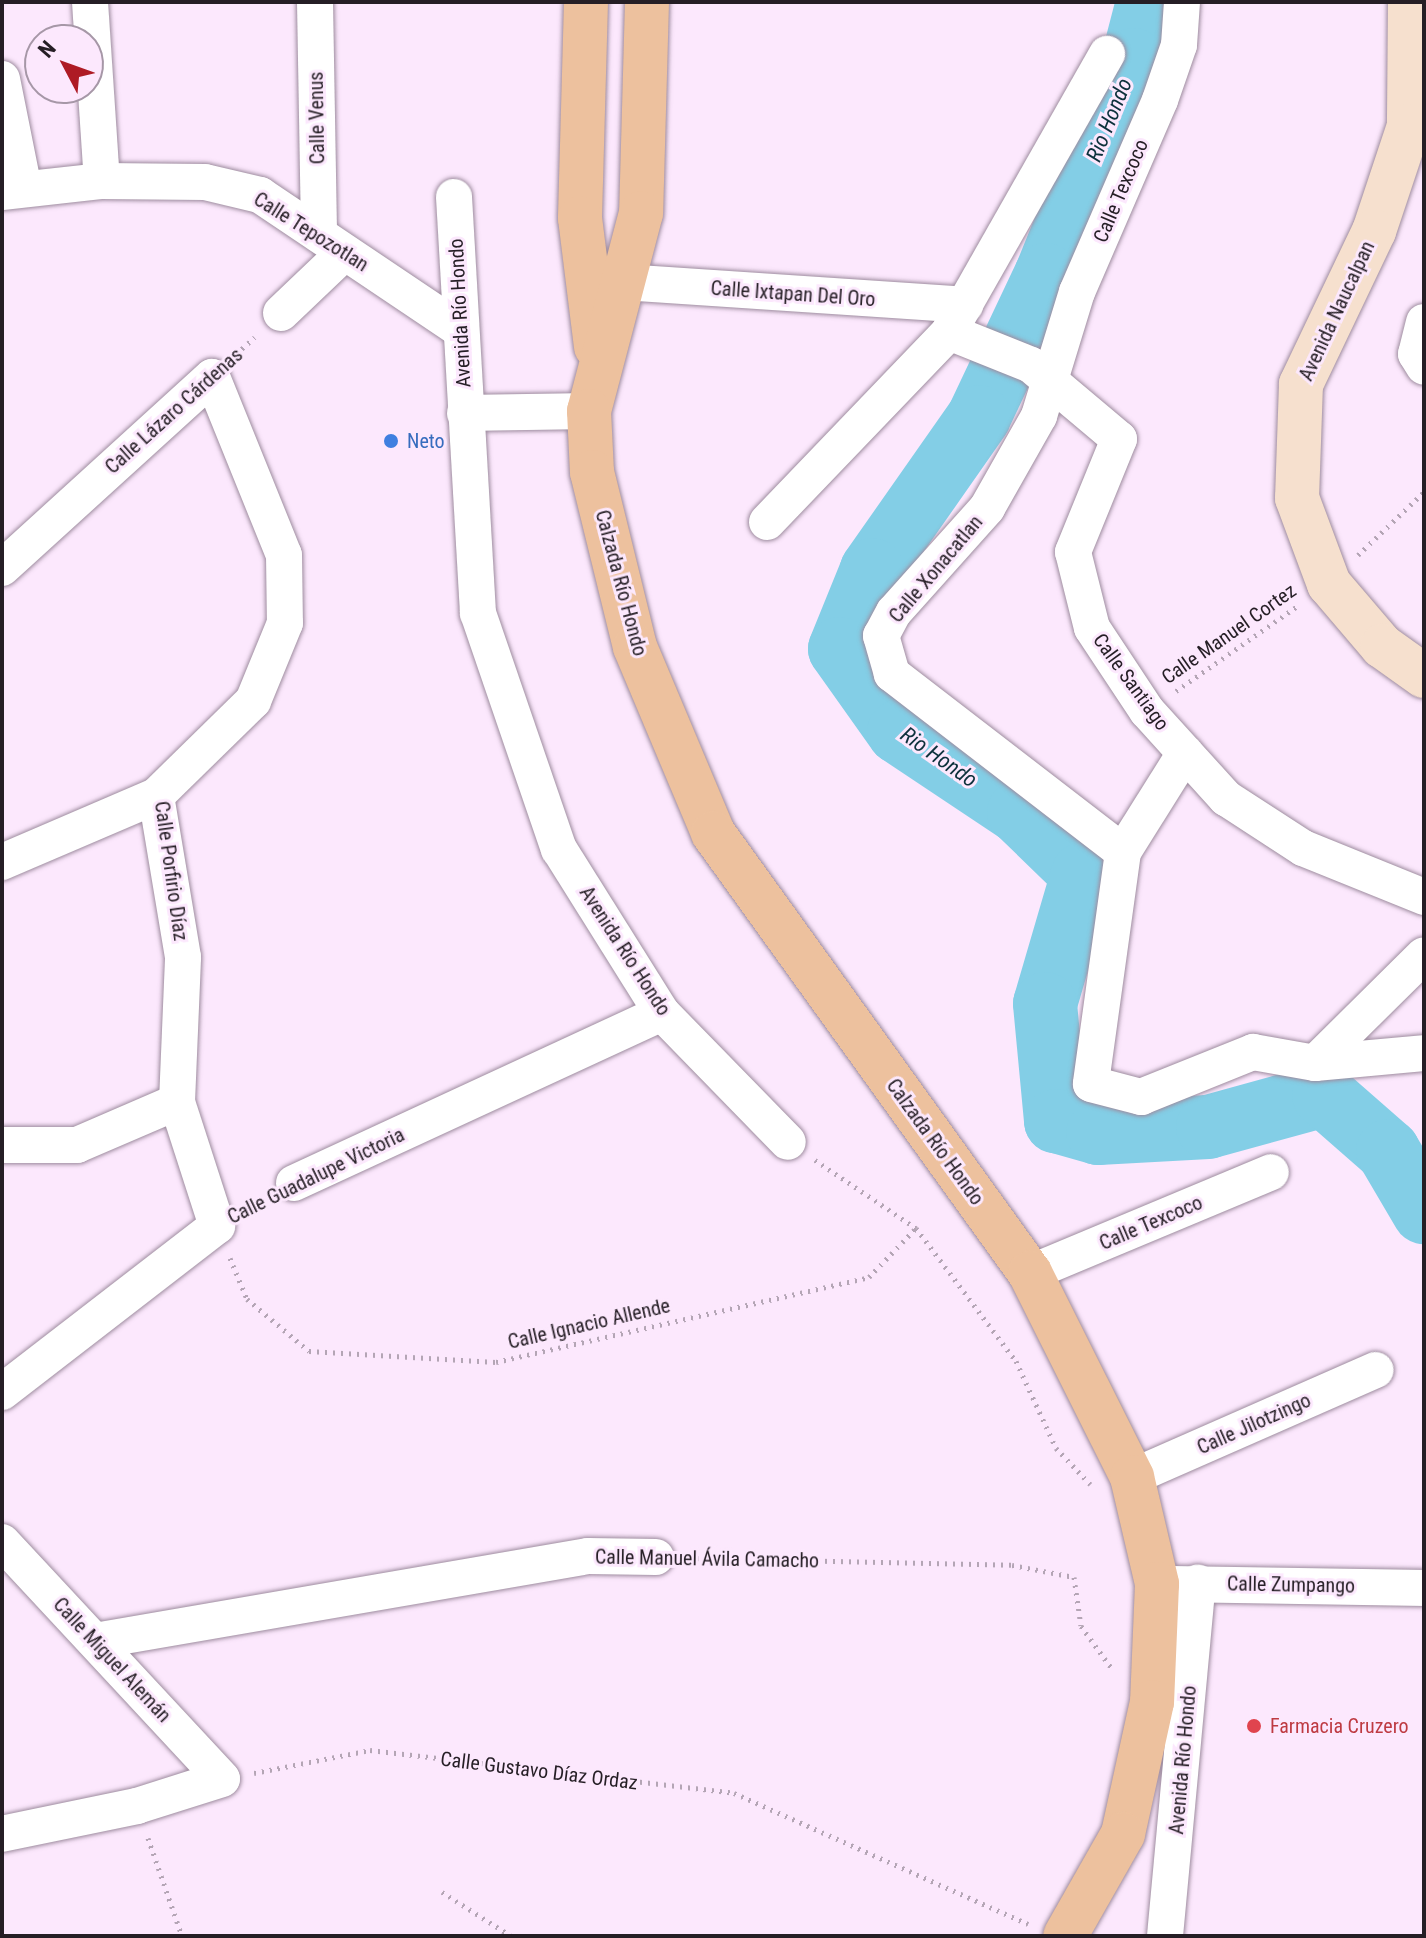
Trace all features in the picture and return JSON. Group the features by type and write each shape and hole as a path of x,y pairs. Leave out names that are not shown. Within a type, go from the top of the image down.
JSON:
{"main road":[{"name":"Calzada Río Hondo","path":"586,2 580,218 598,365"},
{"name":"Calzada Río Hondo","path":"647,2 641,213 598,365 589,411 592,472 635,647 713,833 1030,1273 1114,1483 1177,1584 1123,1834 1053,1933"},
{"name":"Avenida Naucalpan","path":"1410,2 1409,126 1374,231 1301,384 1297,498 1329,584 1382,646 1424,676"}],"street":[{"path":"90,2 102,181"},
{"name":"Calle Venus","path":"315,2 332,243"},
{"name":"Calle Texcoco","path":"1039,371 1160,100 1179,45 1182,2"},
{"path":"767,522 957,318 1107,54"},
{"path":"2,79 13,191"},
{"name":"Calle Tepozotlan","path":"13,191 102,181 219,185 260,195 461,330"},
{"name":"Avenida Río Hondo","path":"454,197 478,613 559,849 662,1013 788,1142"},
{"path":"281,313 332,243"},
{"name":"Calle Ixtapan Del Oro","path":"622,282 957,318"},
{"name":"Calle Santiago","path":"957,318 982,346 1039,371 1119,439 1073,552 1092,628 1147,711 1226,798 1303,848 1424,897"},
{"path":"1424,322 1416,354 1424,367"},
{"name":"Calle Xonacatlan","path":"1039,371 1039,416 1014,465 961,542 894,612 881,636 883,655 892,674 1123,852"},
{"name":"Calle Lázaro Cárdenas","path":"3,565 212,377"},
{"name":"Calle Porfirio Díaz","path":"212,377 284,555 285,623 253,701 156,796 183,957 177,1102 217,1226"},
{"path":"465,413 589,411"},
{"path":"1185,753 1123,852 1091,1084 1141,1097 1253,1052 1315,1063 1424,1053"},
{"path":"2,862 156,796"},
{"path":"1315,1063 1424,955"},
{"name":"Calle Guadalupe Victoria","path":"294,1183 662,1013"},
{"path":"2,1145 77,1145 177,1102"},
{"name":"Calle Texcoco","path":"1030,1273 1271,1172"},
{"name":"Calle Guadalupe Victoria","path":"2,1392 217,1226"},
{"name":"Calle Jilotzingo","path":"1114,1483 1376,1370"},
{"name":"Calle Miguel Alemán","path":"2,1542 222,1779"},
{"name":"Calle Manuel Ávila Camacho","path":"95,1641 588,1556 656,1557"},
{"name":"Avenida Río Hondo","path":"1165,1936 1177,1584"},
{"name":"Calle Zumpango","path":"1177,1584 1424,1588"},
{"path":"2,1834 137,1806 222,1779"}],"path":[{"name":"Calle Lázaro Cárdenas","path":"212,377 281,313"},
{"name":"Calle Manuel Cortez","path":"1147,711 1329,584 1424,492"},
{"path":"788,1142 916,1228 1016,1361 1056,1448 1114,1483"},
{"name":"Calle Ignacio Allende","path":"217,1226 247,1299 309,1351 496,1362 869,1277 916,1228"},
{"name":"Calle Manuel Ávila Camacho","path":"656,1557 1012,1565 1074,1577 1081,1626 1102,1659 1152,1702"},
{"name":"Calle Gustavo Díaz Ordaz","path":"222,1779 370,1750 734,1793 1053,1933"},
{"path":"137,1806 182,1936"},
{"path":"442,1892 511,1936"}],"waterway":[{"name":"Rio Hondo","path":"1148,2 1133,60 1046,275 979,417 872,570 840,649 899,732 1019,812 1083,874 1045,1004 1056,1121 1098,1133 1208,1127 1324,1095 1388,1151 1424,1212"}],"place":[{"name":"Neto","path":"391,441"},
{"name":"Farmacia Cruzero","path":"1254,1726"}]}
